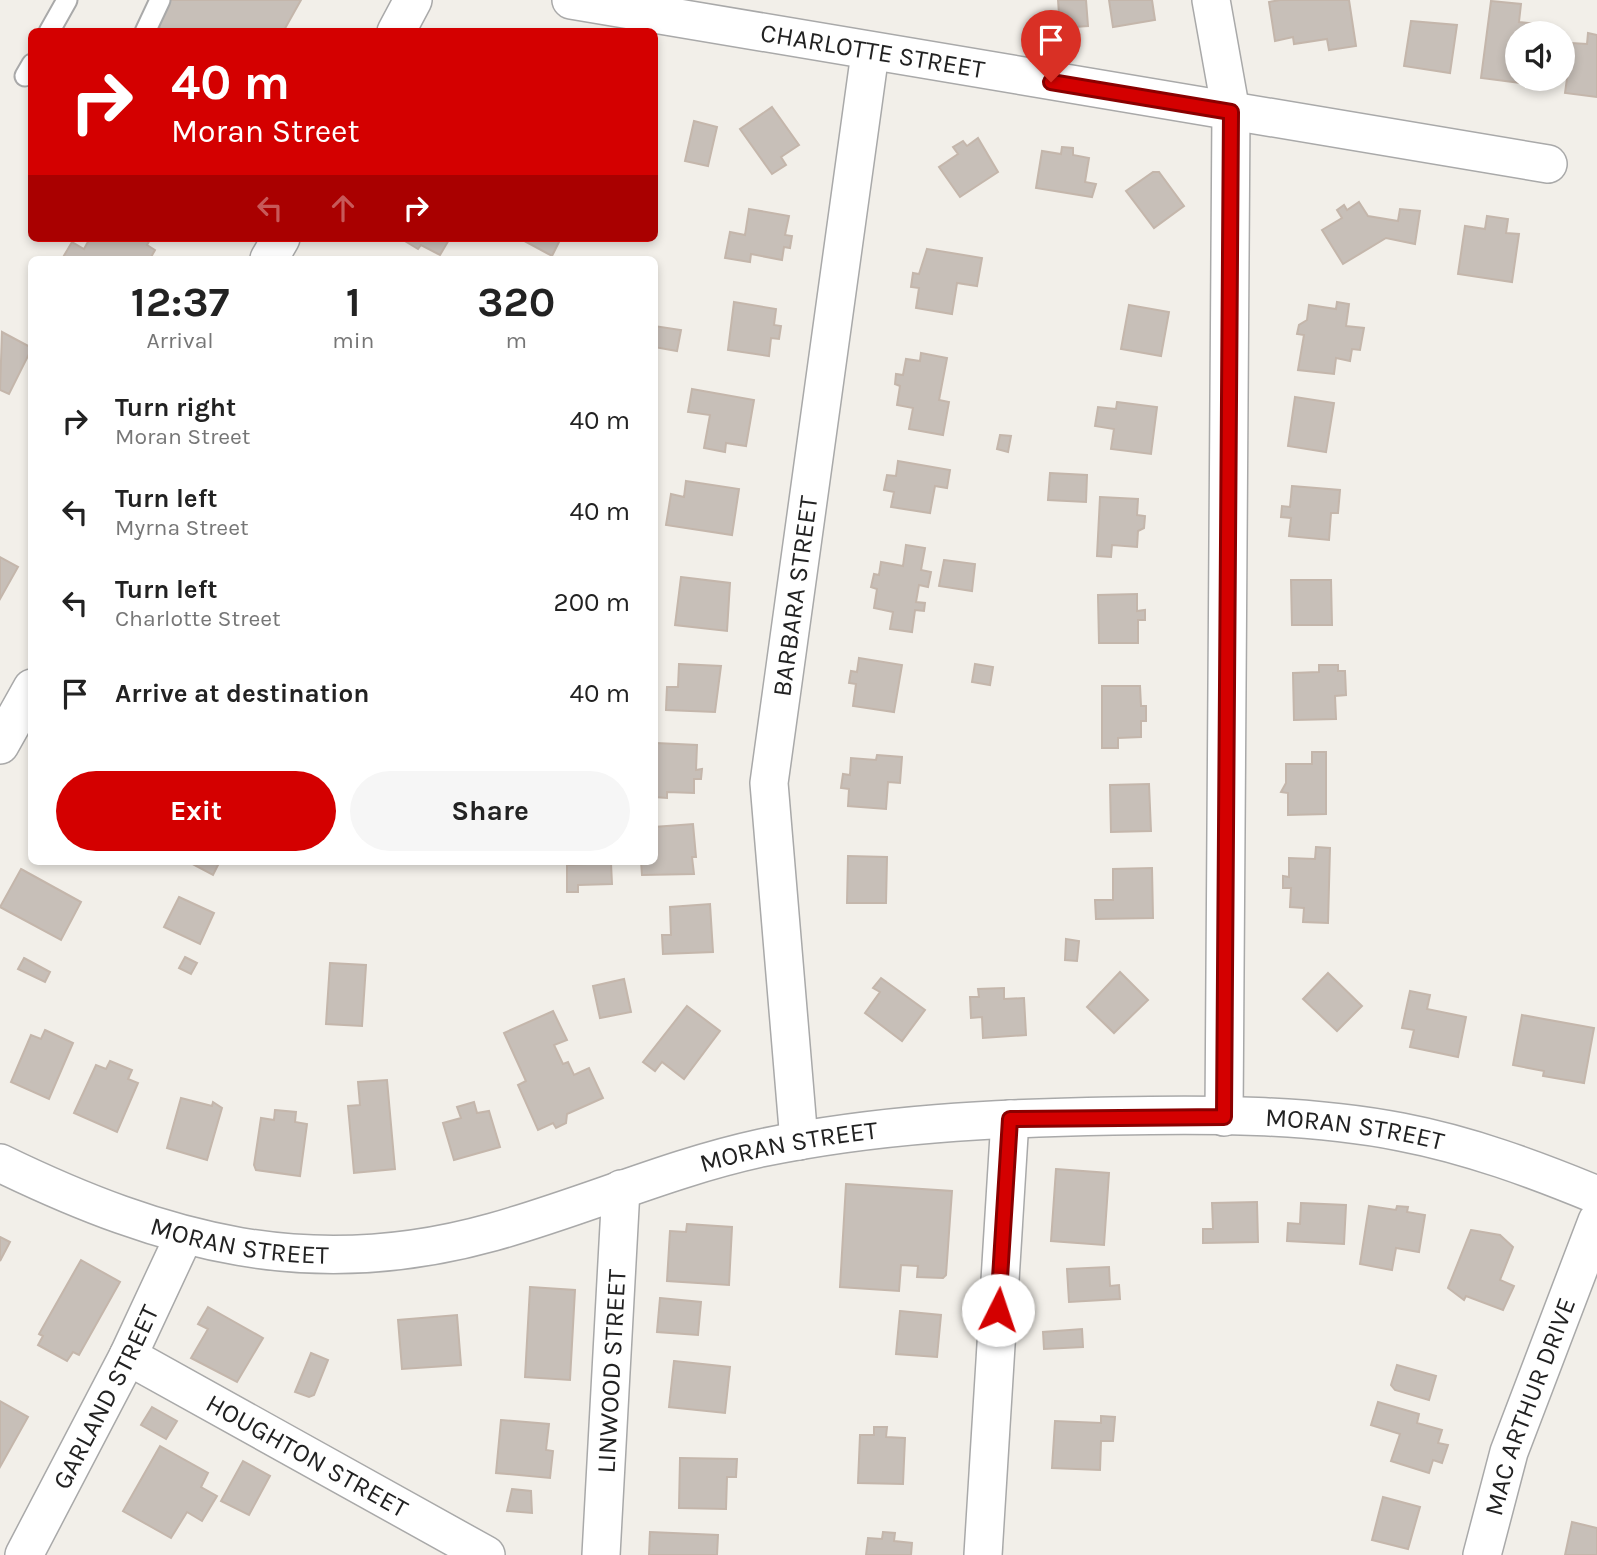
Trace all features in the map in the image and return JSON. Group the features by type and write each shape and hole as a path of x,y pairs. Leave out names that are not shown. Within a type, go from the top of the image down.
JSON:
{"street":[{"path":"398,28 413,0"},
{"name":"CHARLOTTE STREET","path":"571,0 870,53 1548,164"},
{"path":"1211,0 1231,112 1224,1117"},
{"name":"BARBARA STREET","path":"799,1141 769,783 870,53"},
{"path":"0,745 28,695"},
{"name":"MORAN STREET","path":"0,1163 105,1210 184,1236 253,1250 304,1255 387,1251 491,1233 718,1159 799,1141 866,1131 1010,1119 1224,1117 1358,1126 1426,1137 1490,1155 1597,1195"},
{"path":"983,1555 1010,1119"},
{"name":"LINWOOD STREET","path":"601,1555 621,1189"},
{"name":"MAC ARTHUR DRIVE","path":"1482,1555 1509,1452 1597,1221"},
{"name":"GARLAND STREET","path":"24,1555 128,1356 184,1236"},
{"name":"HOUGHTON STREET","path":"128,1356 486,1555"}],"lane":[{"path":"52,28 67,0"},
{"path":"147,28 160,0"}],"building":[{"path":"169,0 301,0 285,28 160,28 155,24"},
{"path":"1058,0 1086,0 1088,26 1060,28"},
{"path":"1109,0 1152,0 1155,20 1113,27"},
{"path":"1349,0 1356,46 1329,50 1327,39 1294,44 1293,37 1275,41 1269,2"},
{"path":"1491,1 1521,4 1519,21 1505,21 1505,81 1481,78"},
{"path":"1411,21 1457,25 1450,73 1404,66"},
{"path":"1588,33 1597,35 1597,97 1565,93 1575,91 1575,43 1587,44"},
{"path":"772,107 799,145 781,157 786,165 772,174 740,129"},
{"path":"694,121 717,127 708,166 685,161"},
{"path":"978,138 998,172 960,197 939,167 958,154 953,147 963,141 967,146"},
{"path":"1062,147 1073,148 1073,155 1089,158 1085,182 1096,184 1092,197 1036,188 1042,151 1061,154"},
{"path":"1153,172 1159,172 1184,206 1154,228 1126,191"},
{"path":"1359,202 1368,216 1398,221 1400,209 1420,211 1415,244 1386,238 1343,264 1322,230 1342,218 1337,210 1344,205 1347,210"},
{"path":"749,209 789,216 785,235 792,236 790,248 784,247 782,260 751,254 750,262 725,258 730,232 745,235"},
{"path":"1487,216 1508,219 1506,233 1519,234 1512,282 1458,274 1465,226 1485,229"},
{"path":"72,242 84,249 88,242 149,242 147,245 155,250 152,256 64,256"},
{"path":"407,242 448,242 440,255 421,245 418,249"},
{"path":"526,242 559,242 552,256"},
{"path":"927,249 982,258 977,286 957,283 952,314 916,308 919,288 911,287 913,273 919,274"},
{"path":"734,302 776,309 774,325 781,326 779,339 771,338 769,356 728,350"},
{"path":"1337,302 1349,304 1346,326 1364,328 1360,350 1352,349 1350,361 1336,358 1334,374 1298,370 1304,335 1297,334 1299,325 1307,320 1309,305 1336,309"},
{"path":"1129,305 1169,312 1161,356 1121,349"},
{"path":"658,327 681,330 677,351 658,348"},
{"path":"2,332 28,346 28,356 9,394 0,390"},
{"path":"921,353 947,358 939,400 949,402 943,435 909,429 913,408 897,405 900,386 895,384 896,374 903,375 906,359 920,361"},
{"path":"692,389 754,400 746,446 726,443 725,452 704,448 710,415 688,412"},
{"path":"1295,397 1334,403 1326,452 1288,446"},
{"path":"1117,402 1157,407 1151,454 1111,449 1114,429 1095,426 1098,407 1116,409"},
{"path":"1000,435 1011,436 1008,452 997,449"},
{"path":"898,461 950,470 947,488 935,486 930,513 891,507 894,492 884,490 887,475 896,476"},
{"path":"1050,473 1087,475 1086,502 1048,500"},
{"path":"686,481 739,489 732,535 666,525 671,494 684,497"},
{"path":"1292,486 1340,490 1338,513 1331,513 1329,540 1289,536 1291,518 1281,517 1282,506 1290,507"},
{"path":"1100,497 1138,499 1137,515 1145,516 1144,528 1138,531 1137,547 1112,545 1111,557 1097,556"},
{"path":"906,545 925,548 921,570 931,572 928,587 919,585 916,602 925,603 924,611 915,610 912,632 890,629 893,612 874,608 877,589 871,587 874,574 879,575 881,562 903,566"},
{"path":"0,557 18,567 0,599"},
{"path":"944,560 975,564 972,591 939,586"},
{"path":"681,577 730,583 727,631 675,625"},
{"path":"1291,580 1331,580 1332,625 1292,625"},
{"path":"1137,594 1137,611 1145,610 1145,620 1138,620 1138,643 1099,643 1098,595"},
{"path":"859,658 902,665 894,712 853,706 856,684 849,683 851,671 857,672"},
{"path":"679,664 721,666 715,712 666,710 667,687 678,687"},
{"path":"975,664 993,667 990,685 972,682"},
{"path":"1319,665 1338,665 1338,671 1345,671 1346,695 1335,696 1336,719 1294,720 1293,673 1319,672"},
{"path":"1102,686 1140,686 1141,706 1146,706 1146,721 1141,721 1141,737 1118,738 1118,748 1102,748"},
{"path":"658,743 697,745 696,770 702,769 701,779 694,779 694,793 667,792 667,798 658,797"},
{"path":"1312,752 1326,752 1326,814 1288,815 1288,793 1281,792 1286,783 1286,764 1312,764"},
{"path":"877,755 902,757 900,783 888,782 886,809 848,806 849,789 841,788 843,774 850,775 851,758 876,760"},
{"path":"1149,784 1151,831 1111,832 1110,785"},
{"path":"693,824 696,857 692,857 694,874 642,875 641,865 658,865 658,827"},
{"path":"1316,847 1330,848 1328,923 1303,922 1304,908 1290,907 1291,888 1283,888 1283,876 1289,877 1289,858 1315,859"},
{"path":"848,856 887,857 886,903 847,903"},
{"path":"194,865 218,865 213,875"},
{"path":"567,865 611,865 612,884 578,885 578,892 567,892"},
{"path":"1152,868 1153,918 1096,919 1095,900 1113,900 1113,869"},
{"path":"21,869 81,902 61,940 0,907"},
{"path":"179,897 214,913 200,944 164,927"},
{"path":"710,904 713,952 663,954 662,935 671,935 670,907"},
{"path":"1066,939 1079,941 1077,961 1065,960"},
{"path":"185,957 197,963 191,974 179,968"},
{"path":"24,958 50,972 45,982 18,969"},
{"path":"330,963 366,965 362,1026 326,1024"},
{"path":"1120,972 1148,1000 1114,1033 1087,1007"},
{"path":"1328,973 1362,1006 1337,1031 1303,999"},
{"path":"881,978 925,1010 902,1041 865,1013 880,992 873,988"},
{"path":"624,979 631,1012 600,1018 593,986"},
{"path":"1004,988 1004,999 1024,998 1026,1035 983,1038 982,1017 971,1018 970,997 979,997 978,989"},
{"path":"1410,991 1430,995 1427,1009 1466,1017 1458,1057 1410,1047 1414,1030 1402,1028"},
{"path":"687,1006 720,1031 684,1079 662,1062 655,1071 643,1062"},
{"path":"553,1011 567,1040 554,1045 563,1064 568,1062 574,1075 589,1068 603,1098 567,1114 566,1123 556,1128 553,1123 538,1130 518,1085 526,1081 504,1033"},
{"path":"1522,1015 1594,1028 1584,1083 1543,1076 1544,1071 1513,1065"},
{"path":"45,1030 73,1043 49,1099 11,1082 31,1035 41,1039"},
{"path":"110,1061 132,1070 128,1079 138,1083 117,1132 74,1113 96,1065 106,1069"},
{"path":"387,1080 395,1169 354,1173 348,1106 360,1105 358,1082"},
{"path":"181,1098 212,1106 213,1102 222,1108 207,1160 167,1148"},
{"path":"474,1102 477,1113 489,1111 500,1147 454,1160 443,1123 461,1118 457,1107"},
{"path":"275,1110 296,1112 295,1122 307,1124 300,1176 256,1170 254,1165 261,1118 274,1120"},
{"path":"1056,1169 1109,1173 1104,1245 1051,1241"},
{"path":"846,1184 952,1191 946,1275 943,1278 917,1277 918,1266 901,1265 899,1291 840,1287"},
{"path":"1257,1202 1258,1242 1203,1243 1203,1229 1213,1229 1212,1203"},
{"path":"1301,1203 1346,1205 1344,1244 1287,1241 1288,1223 1300,1224"},
{"path":"1369,1206 1396,1210 1397,1206 1408,1207 1407,1212 1425,1215 1419,1252 1396,1248 1392,1270 1360,1264"},
{"path":"687,1224 732,1227 729,1285 667,1281 670,1231 686,1232"},
{"path":"1471,1230 1500,1235 1513,1247 1500,1280 1514,1286 1503,1310 1466,1296 1464,1300 1448,1288"},
{"path":"0,1237 10,1242 0,1261"},
{"path":"81,1260 120,1282 79,1355 73,1352 67,1361 38,1345 43,1336 39,1334"},
{"path":"1109,1267 1110,1286 1119,1285 1120,1299 1069,1302 1067,1269"},
{"path":"530,1287 575,1290 570,1380 525,1377"},
{"path":"660,1298 701,1302 698,1335 657,1332"},
{"path":"208,1307 263,1338 237,1382 191,1358 208,1329 198,1324"},
{"path":"900,1311 941,1315 937,1357 896,1354"},
{"path":"457,1315 461,1365 402,1369 398,1320"},
{"path":"1082,1329 1083,1347 1044,1349 1043,1332"},
{"path":"311,1353 328,1360 314,1395 309,1397 295,1392"},
{"path":"674,1361 730,1367 725,1413 669,1407"},
{"path":"1397,1365 1436,1376 1429,1400 1395,1390 1391,1385"},
{"path":"0,1401 28,1417 0,1467"},
{"path":"1378,1402 1419,1414 1417,1423 1442,1430 1438,1443 1448,1445 1442,1463 1433,1460 1429,1473 1391,1461 1400,1434 1371,1425"},
{"path":"152,1407 177,1421 166,1439 141,1425"},
{"path":"1101,1416 1115,1417 1113,1441 1101,1441 1100,1470 1052,1468 1055,1421 1101,1423"},
{"path":"501,1420 549,1424 546,1450 553,1451 550,1478 496,1473"},
{"path":"874,1427 887,1427 886,1437 905,1438 903,1484 858,1483 860,1435 874,1435"},
{"path":"160,1446 208,1473 201,1487 217,1496 202,1521 187,1512 171,1538 123,1511"},
{"path":"680,1458 737,1459 736,1477 727,1477 726,1509 679,1508"},
{"path":"243,1461 270,1476 249,1515 221,1501"},
{"path":"512,1489 531,1491 532,1513 507,1511"},
{"path":"1383,1497 1420,1507 1408,1549 1372,1540"},
{"path":"1572,1522 1597,1528 1597,1555 1565,1555"},
{"path":"650,1532 718,1535 717,1555 649,1555"},
{"path":"883,1532 895,1533 894,1541 912,1543 911,1555 866,1555 868,1538 882,1539"}],"route":[{"path":"998,1310 1010,1119 1155,1115 1224,1117 1231,112 1051,82"}]}
